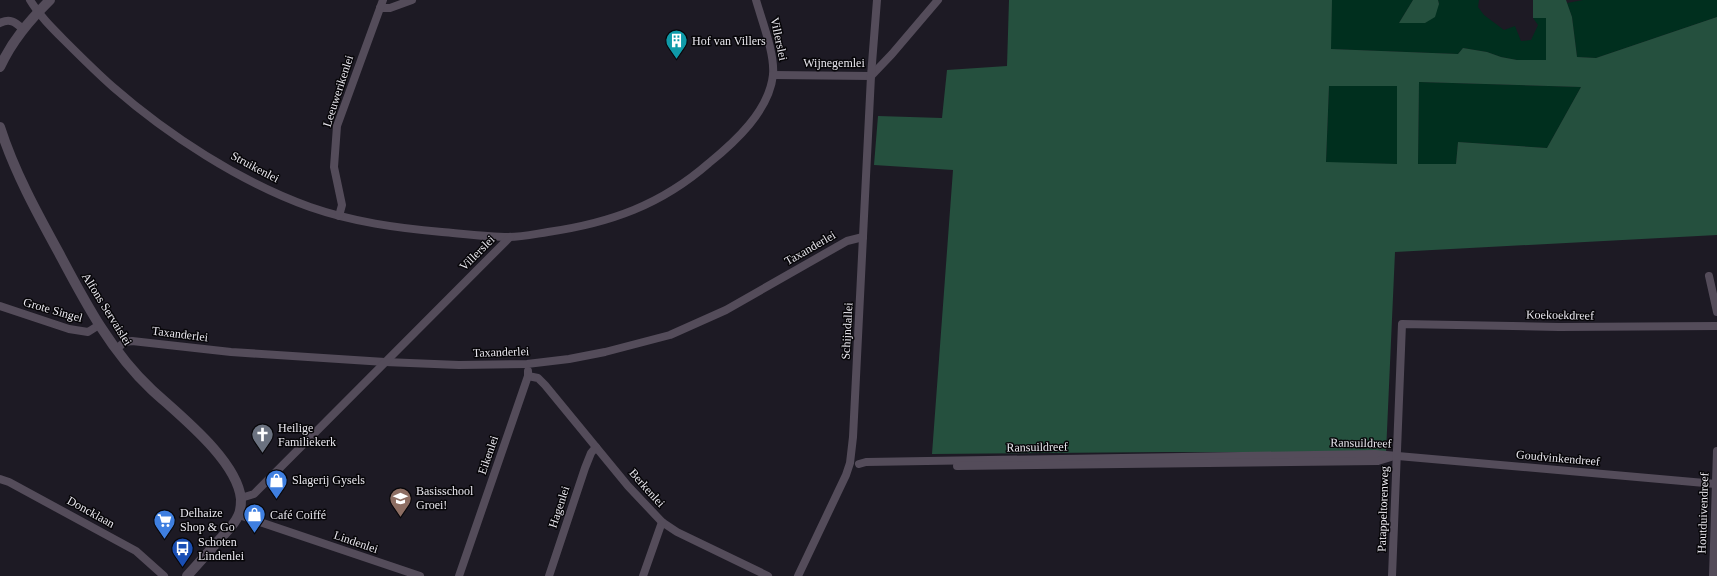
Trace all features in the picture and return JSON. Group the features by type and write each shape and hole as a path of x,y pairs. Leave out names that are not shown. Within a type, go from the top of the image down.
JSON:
{"street":[{"name":"Struikenlei","path":"30,0 37,13 95,72 135,106 177,136 261,186 308,206 339,216 380,226 510,237"},
{"path":"0,67 9,49 23,29 50,0"},
{"path":"381,4 390,8 412,0"},
{"name":"Villerslei","path":"241,498 254,494 510,237 593,224 622,216 656,201 693,177 725,150 750,124 766,97 773,75 770,48 756,0"},
{"name":"Schijndallei","path":"798,576 834,502 850,463 853,437 876,0"},
{"path":"871,76 892,54 938,0"},
{"name":"Leeuwerikenlei","path":"339,216 342,205 334,167 337,126 381,4"},
{"path":"0,23 10,20 23,29"},
{"name":"Wijnegemlei","path":"773,75 871,76"},
{"name":"Alfons Servaislei","path":"0,127 7,150 45,228 99,325 116,349 148,386 216,451 231,473 241,498"},
{"name":"Taxanderlei","path":"116,349 125,342 132,341 230,352 459,365 527,364 568,359 605,352 670,335 726,310 847,241 863,237"},
{"path":"1709,276 1717,312"},
{"name":"Grote Singel","path":"0,306 69,329 88,332 99,325"},
{"name":"Koekoekdreef","path":"1402,324 1559,327 1717,326"},
{"name":"Patappeltorenweg","path":"1392,576 1402,324"},
{"path":"528,376 538,378 538,363"},
{"name":"Eikenlei","path":"458,576 528,376 527,364"},
{"name":"Berkenlei","path":"538,378 628,486 662,522 677,532 768,576"},
{"name":"Hagenlei","path":"549,576 585,468 591,453 596,447"},
{"name":"Houtduivendreef","path":"1713,576 1717,450"},
{"name":"Ransuildreef","path":"850,463 1376,454 1397,456"},
{"name":"Goudvinkendreef","path":"1397,456 1716,484"},
{"name":"Doncklaan","path":"0,479 9,482 120,542 136,552 164,576"},
{"path":"187,576 233,525 239,515 241,498"},
{"name":"Lindenlei","path":"239,515 420,576"},
{"path":"643,576 662,522"}],"green space":[{"path":"1009,0 1332,0 1331,49 1458,54 1463,48 1487,52 1501,57 1517,60 1546,60 1546,18 1533,18 1533,0 1566,0 1572,17 1577,57 1596,58 1717,17 1717,235 1395,252 1386,453 1166,452 932,454 953,170 874,165 878,116 942,118 947,70 1007,66","holes":["1419,82 1581,87 1547,148 1458,142 1456,164 1418,164","1329,86 1397,86 1397,164 1326,162"]},
{"path":"1332,0 1413,0 1399,23 1425,23 1439,4 1438,0 1479,0 1478,7 1484,15 1504,30 1515,26 1521,41 1531,40 1538,25 1533,18 1546,18 1546,60 1517,60 1501,57 1487,52 1463,48 1458,54 1330,49"},
{"path":"1413,0 1438,0 1439,4 1435,17 1425,23 1399,23"},
{"path":"1583,0 1717,0 1717,17 1596,58 1577,57 1572,17 1567,3"},
{"path":"1419,82 1581,87 1547,148 1458,142 1456,164 1418,164"},
{"path":"1329,86 1397,86 1397,164 1326,163"}],"place":[{"name":"Hof van Villers","path":"676,60"},
{"name":"Heilige Familiekerk","path":"262,454"},
{"name":"Slagerij Gysels","path":"276,500"},
{"name":"Basisschool Groei!","path":"400,518"},
{"name":"Café Coiffé","path":"255,534"},
{"name":"Delhaize Shop & Go","path":"165,540"},
{"name":"Schoten Lindenlei","path":"183,568"}]}
